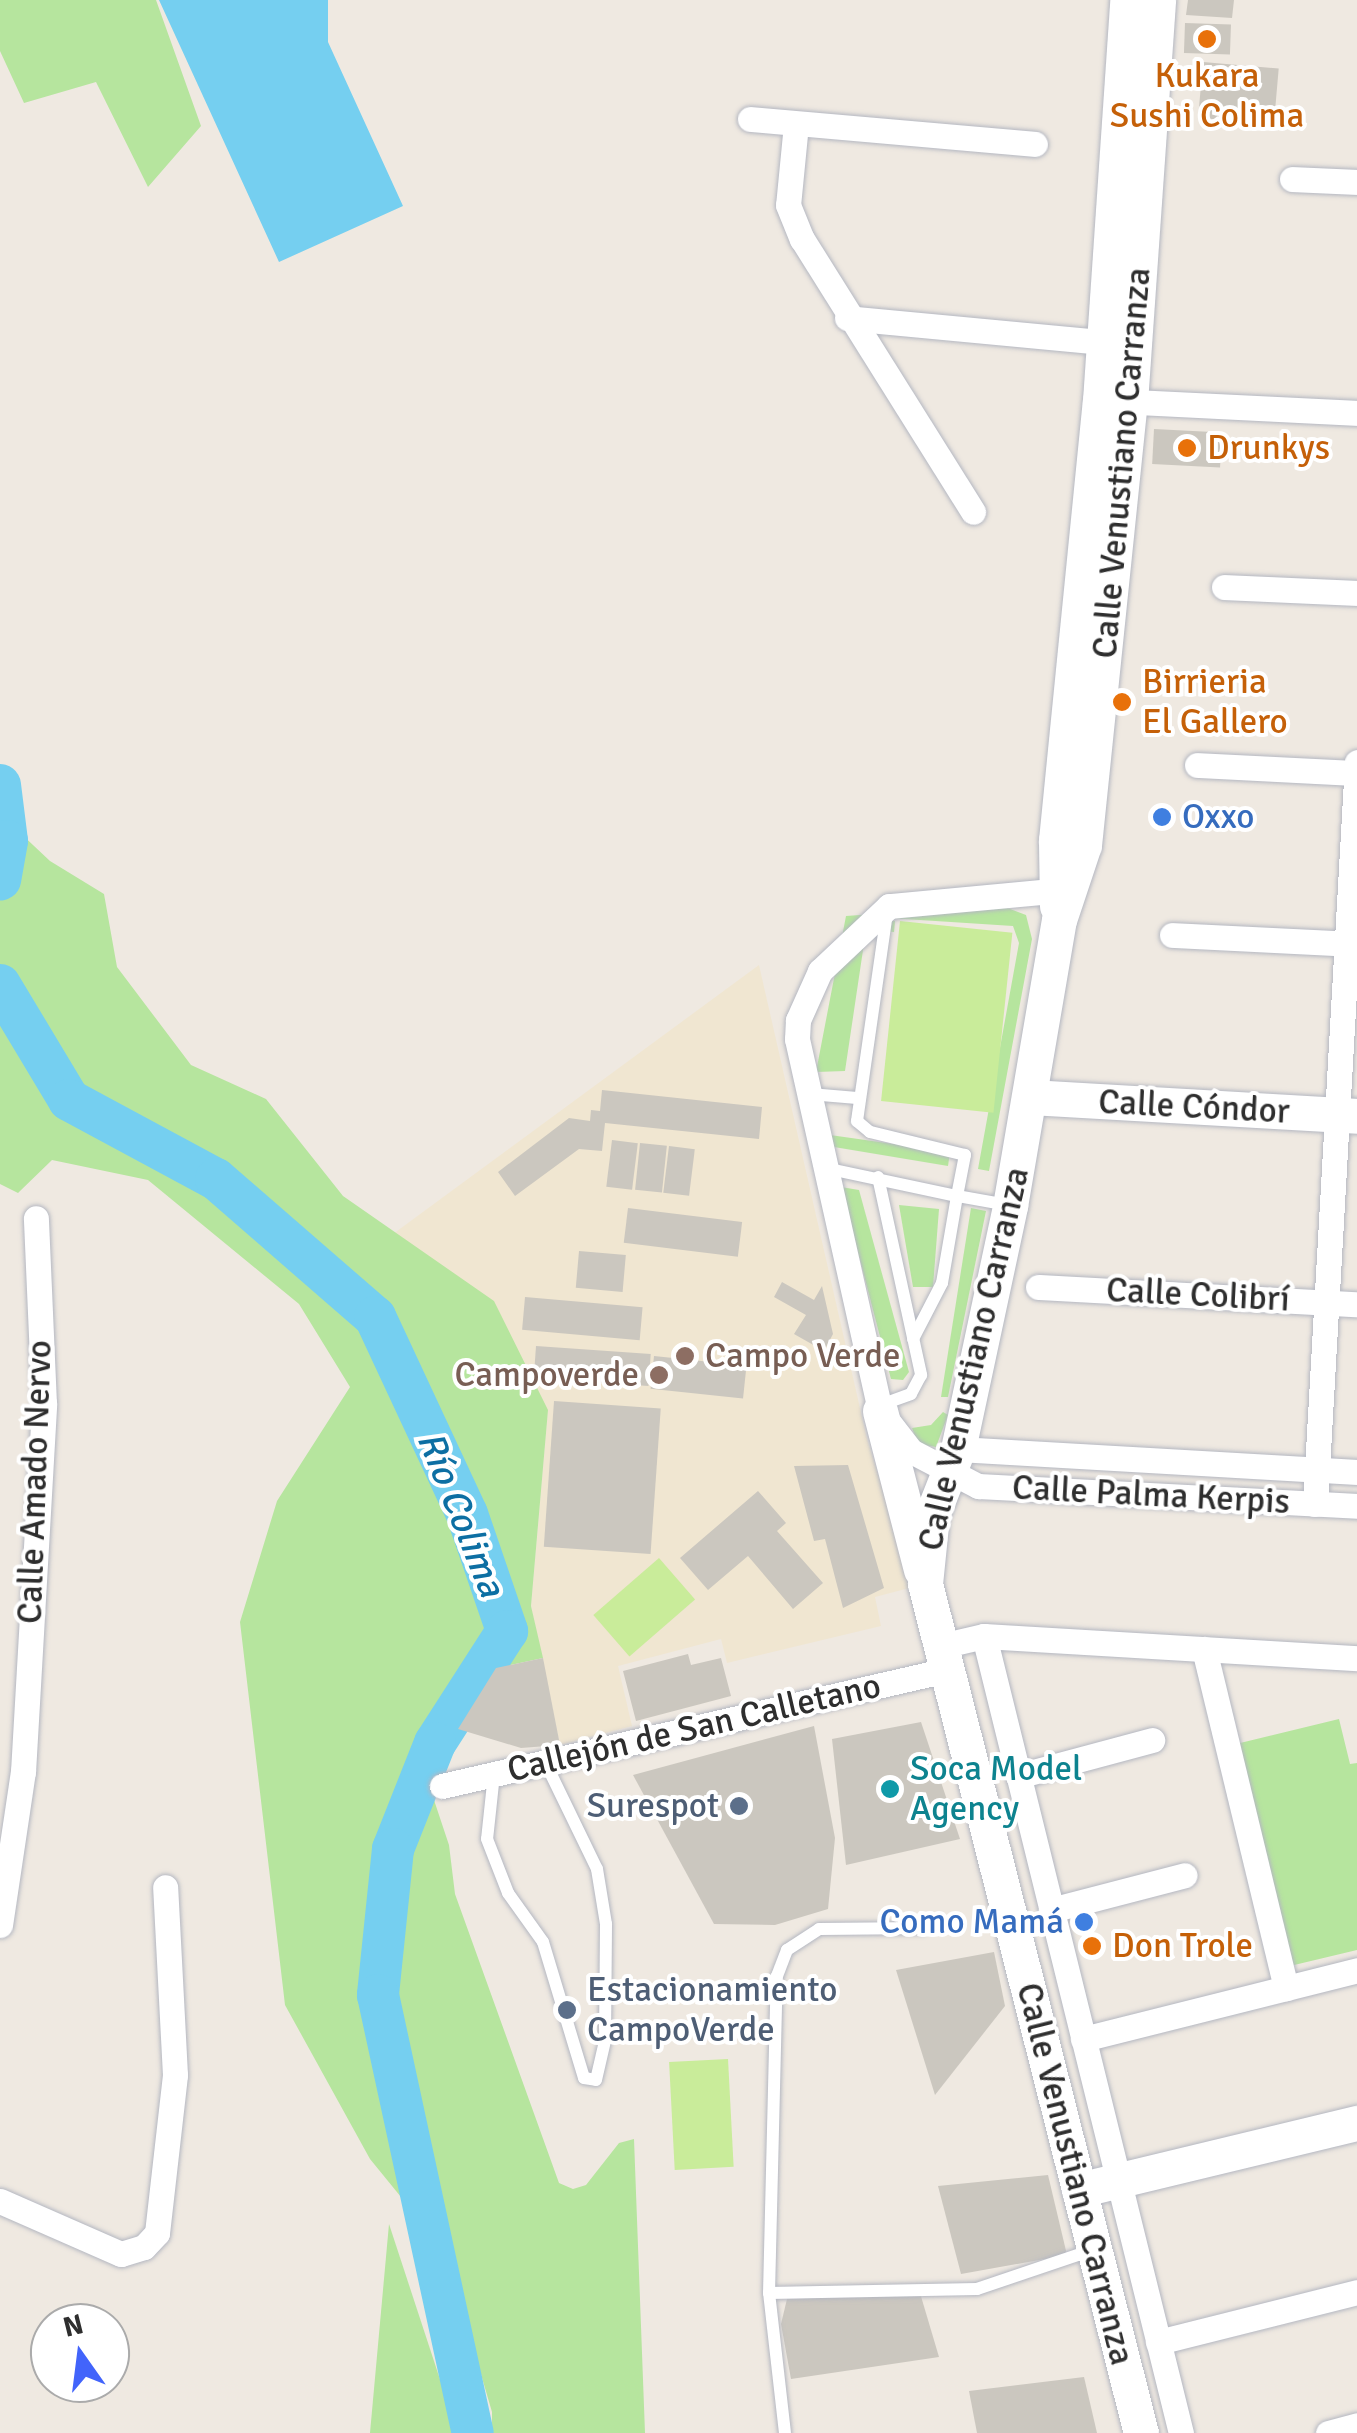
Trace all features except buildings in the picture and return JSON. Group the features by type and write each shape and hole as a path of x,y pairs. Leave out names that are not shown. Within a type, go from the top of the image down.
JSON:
{"street":[{"name":"Calle Venustiano Carranza","path":"1128,0 1114,326 1115,401 1063,900 1010,1206 952,1462 932,1515 925,1584 1141,2433"},
{"name":"Calle Venustiano Carranza","path":"1114,326 1158,0"},
{"path":"750,118 1035,144"},
{"path":"796,124 788,205 847,318 973,512"},
{"path":"1292,178 1357,182"},
{"path":"847,318 1114,326"},
{"path":"1115,401 1357,413"},
{"path":"1224,588 1357,594"},
{"path":"1315,1504 1327,1302 1347,1116 1357,762"},
{"path":"1196,765 1357,773"},
{"path":"925,1584 879,1408 825,1168 798,1020 820,970 889,906 1063,900"},
{"path":"1172,935 1352,944"},
{"name":"Calle Cóndor","path":"1030,1097 1347,1116"},
{"name":"Calle Amado Nervo","path":"0,1924 23,1772 44,1404 36,1218"},
{"name":"Calle Colibrí","path":"1038,1287 1357,1304"},
{"path":"879,1408 911,1451 952,1462"},
{"name":"Calle Palma Kerpis","path":"952,1462 1357,1472"},
{"name":"Calle Palma Kerpis","path":"952,1462 978,1486 1357,1506"},
{"name":"Calle Venustiano Carranza","path":"984,1636 1181,2433"},
{"name":"Callejón de San Calletano","path":"442,1786 944,1658 984,1636 1357,1658"},
{"path":"1204,1649 1286,1988"},
{"path":"1018,1776 1152,1740"},
{"path":"1052,1910 1185,1875"},
{"path":"0,2202 121,2254 144,2248 157,2233 176,2075 165,1887"},
{"path":"1084,2039 1357,1970"},
{"path":"1121,2190 1357,2123"},
{"path":"1081,2199 1357,2140"},
{"path":"1158,2342 1357,2292"},
{"path":"1328,2433 1357,2426"}],"lane":[{"path":"889,906 856,1121 870,1132 965,1155 942,1283 914,1339"},
{"path":"810,1094 857,1098"},
{"path":"825,1168 1010,1206"},
{"path":"878,1176 914,1339 918,1385 879,1408"},
{"path":"494,1774 487,1839 508,1893 543,1942 584,2078 596,2080 605,2041 603,1906 597,1869 545,1762"},
{"path":"785,2433 769,2292 777,1976 787,1950 819,1929 923,1928"},
{"path":"769,2292 978,2289 1094,2250"}],"shaded area":[{"name":"Campo Verde","path":"759,965 867,1439 913,1587 875,1597 881,1626 727,1663 721,1639 618,1666 632,1726 560,1745 531,1606 548,1410 393,1234"}],"green space":[{"path":"0,0 156,0 201,126 148,187 96,82 24,103 0,51"},
{"path":"0,814 50,861 104,894 117,967 191,1065 266,1099 343,1196 494,1301 548,1410 531,1606 543,1658 496,1668 426,1776 449,1845 455,1894 559,2183 573,2189 586,2185 619,2143 634,2139 645,2433 492,2433 492,2412 445,2251 370,2159 285,2005 240,1622 277,1501 350,1387 299,1304 148,1180 52,1160 18,1193 0,1184"},
{"path":"1000,905 1026,915 1032,939 989,1171 978,1169 1019,943 1013,926 858,916 895,921 894,932 866,930 845,1071 816,1072 846,916"},
{"path":"900,921 1012,933 993,1113 881,1101"},
{"path":"830,1135 950,1152 948,1166 834,1147"},
{"path":"841,1187 859,1190 909,1372 903,1380 891,1379"},
{"path":"899,1205 939,1209 933,1287 913,1287"},
{"path":"971,1208 986,1211 948,1397 941,1397"},
{"path":"943,1412 948,1415 936,1447 918,1444 912,1428 931,1425"},
{"path":"659,1558 695,1600 629,1657 593,1615"},
{"path":"1339,1719 1350,1764 1357,1763 1357,1950 1290,1966 1236,1744"},
{"path":"728,2059 734,2167 675,2170 669,2062"},
{"path":"389,2224 453,2419 452,2433 370,2433"}],"water":[{"path":"159,0 328,0 328,42 403,206 279,262"}],"waterway":[{"name":"Río Colima","path":"0,785 7,841 0,879"},
{"name":"Río Colima","path":"0,985 69,1100 216,1179 375,1317 467,1514 507,1631 435,1743 393,1849 378,1995 473,2433"}],"place":[{"name":"Kukara Sushi Colima","path":"1207,39"},
{"name":"Drunkys","path":"1187,448"},
{"name":"Birrieria El Gallero","path":"1122,702"},
{"name":"Oxxo","path":"1162,817"},
{"name":"Campo Verde","path":"685,1356"},
{"name":"Campoverde","path":"659,1375"},
{"name":"Soca Model Agency","path":"890,1789"},
{"name":"Surespot","path":"739,1806"},
{"name":"Como Mamá","path":"1084,1922"},
{"name":"Don Trole","path":"1092,1946"},
{"name":"Estacionamiento CampoVerde","path":"567,2010"}]}
